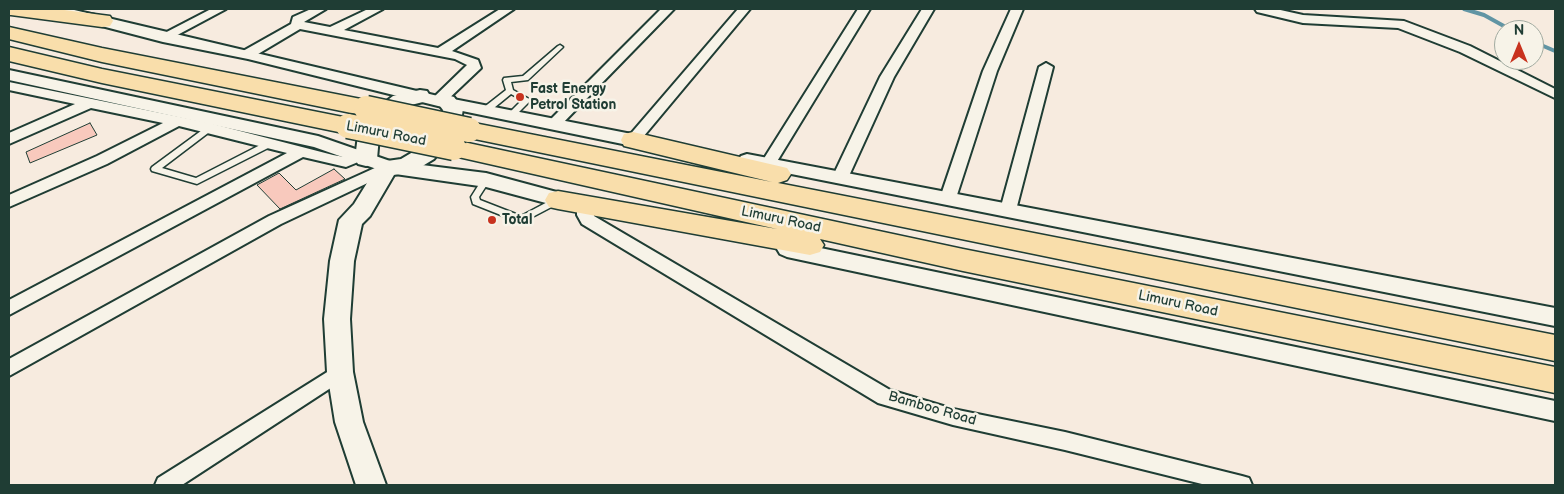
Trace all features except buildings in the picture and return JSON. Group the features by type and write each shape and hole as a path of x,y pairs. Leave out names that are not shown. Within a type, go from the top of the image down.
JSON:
{"highway":[{"path":"12,9 102,21"},
{"name":"Limuru Road","path":"9,33 102,55 1555,348"},
{"name":"Limuru Road","path":"9,54 102,76 348,126 470,129 963,260 1555,380"},
{"path":"633,140 1362,310"},
{"path":"558,200 1383,346"}],"main road":[{"path":"371,485 350,422 340,372 337,319 342,261 350,220 362,210 377,162 368,135 391,108 400,101 435,100 453,109 451,121 426,154 408,165 377,162"}],"street":[{"path":"53,9 163,37 248,54 435,100 470,129 511,115 633,140 948,198 1555,317"},
{"path":"163,37 220,9"},
{"path":"298,25 297,20 320,9"},
{"path":"330,32 377,9"},
{"path":"441,52 508,9"},
{"path":"555,123 668,9"},
{"path":"633,140 744,9"},
{"path":"768,164 864,9"},
{"path":"840,178 887,77 928,9"},
{"path":"948,198 990,71 1017,9"},
{"path":"1261,9 1303,19 1400,24 1465,49 1555,94"},
{"path":"248,54 298,25 441,52 468,59 473,63 474,68 435,100"},
{"path":"1008,210 1046,67"},
{"path":"9,75 318,142 377,162 486,180 585,206 1555,411"},
{"path":"9,86 209,128 341,162 377,162"},
{"path":"9,139 90,102"},
{"path":"9,201 102,160 178,121"},
{"path":"9,308 301,152"},
{"path":"9,368 377,162"},
{"name":"Bamboo Road","path":"585,206 585,215 588,220 885,397 954,417 1065,441 1242,485"},
{"path":"165,485 340,372"}],"lane":[{"path":"511,115 527,100 510,91 507,80 525,78 560,47"},
{"path":"470,129 510,91"},
{"path":"209,128 155,169 198,182 269,144"},
{"path":"486,180 476,197 476,202 522,220 558,200"}],"waterway":[{"path":"1464,9 1484,15 1494,21"},
{"path":"1544,46 1555,51"}],"place":[{"name":"Fast Energy Petrol Station","path":"520,97"},
{"name":"Total","path":"492,220"}]}
